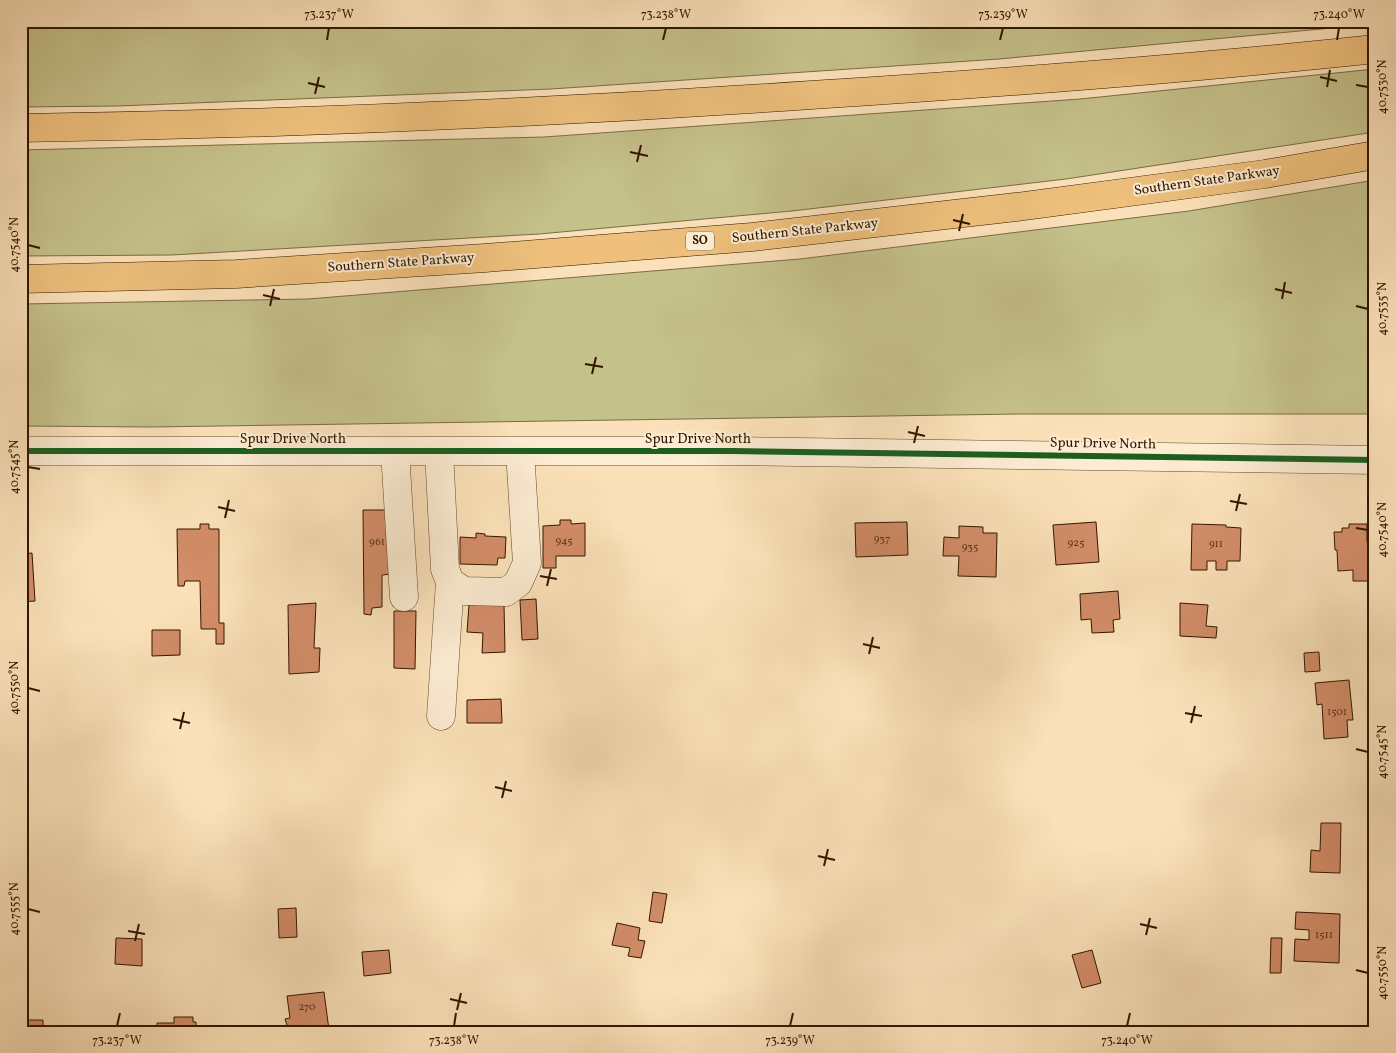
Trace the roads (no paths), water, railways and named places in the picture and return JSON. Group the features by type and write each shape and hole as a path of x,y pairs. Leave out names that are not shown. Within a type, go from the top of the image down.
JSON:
{"highway":[{"path":"21,128 386,118 670,105 970,85 1254,62 1375,49"},
{"name":"Southern State Parkway","path":"21,279 236,274 484,258 752,237 1016,207 1266,174 1375,155"}],"street":[{"path":"395,451 404,597"},
{"path":"439,451 445,570 450,582 441,716"},
{"path":"450,582 464,591 506,592 518,583 528,563 520,451"},
{"name":"Spur Drive North","path":"21,452 733,451 1375,460"}]}
